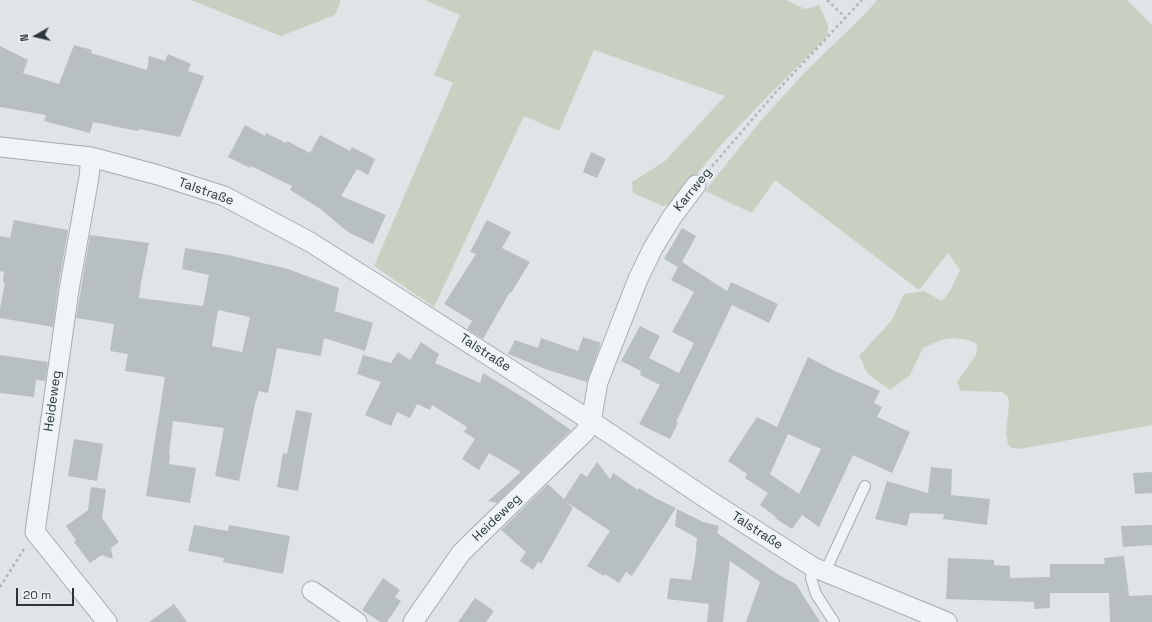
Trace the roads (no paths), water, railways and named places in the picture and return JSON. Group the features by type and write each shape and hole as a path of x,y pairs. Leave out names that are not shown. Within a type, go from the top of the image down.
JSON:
{"street":[{"name":"Talstraße","path":"0,147 91,156 224,196 310,242 591,422 707,499 819,569 947,622"},
{"name":"Heideweg","path":"91,156 89,177 69,290 35,532 106,622"},
{"name":"Karrweg","path":"591,422 598,382 638,279 653,248 672,217 696,185"},
{"name":"Heideweg","path":"412,622 461,554 585,432 591,422"},
{"path":"312,591 357,622"}],"lane":[{"path":"834,622 816,594 810,578 819,569 865,486"}]}
